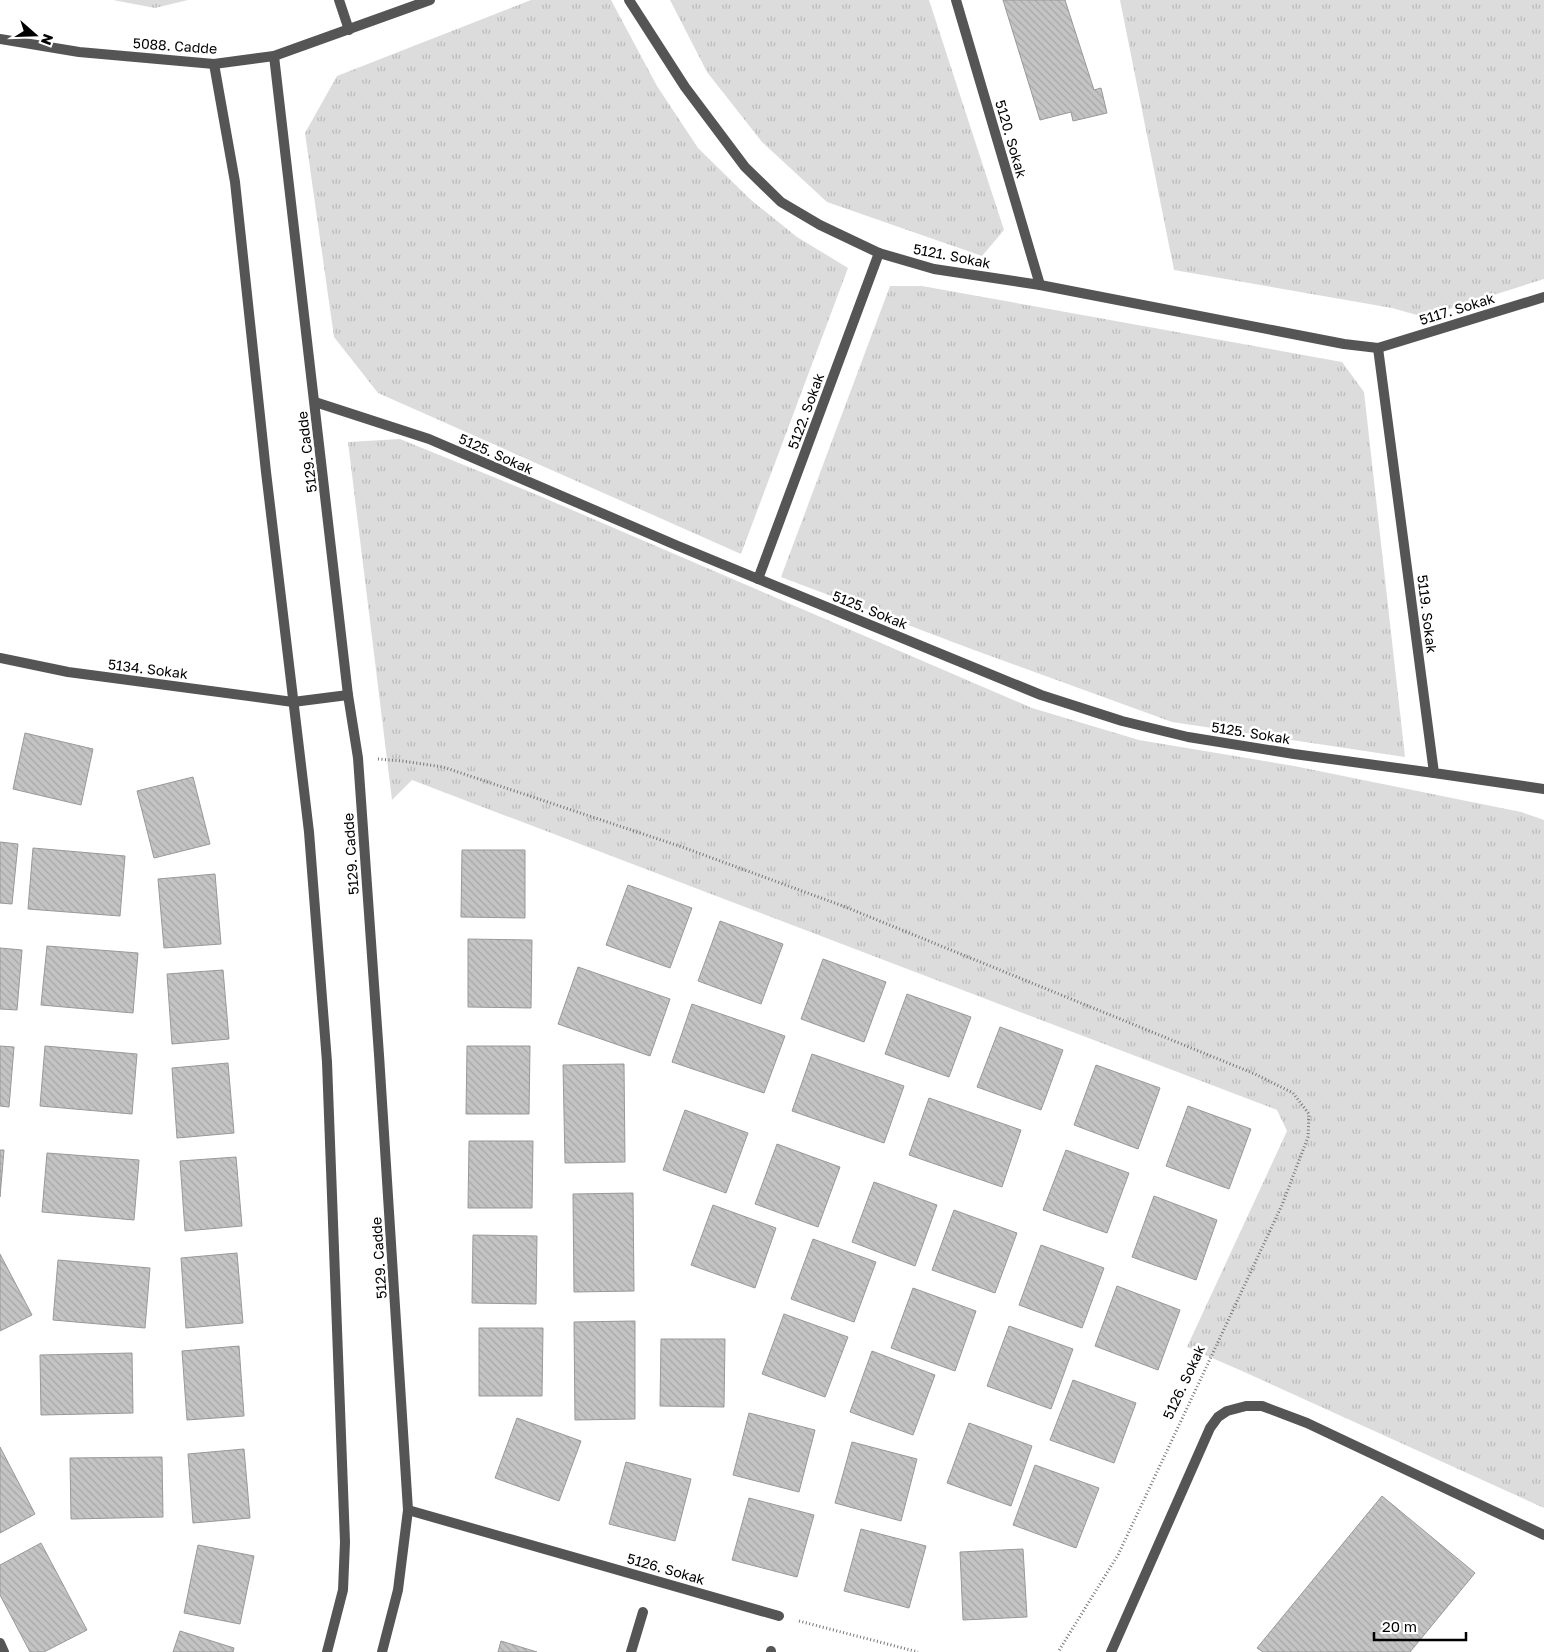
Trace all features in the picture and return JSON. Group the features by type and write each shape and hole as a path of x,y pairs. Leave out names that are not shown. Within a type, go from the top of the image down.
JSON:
{"street":[{"path":"339,0 349,30"},
{"name":"5088. Cadde","path":"0,39 79,52 214,64 274,56 430,0"},
{"name":"5121. Sokak","path":"629,0 685,87 745,167 781,202 820,225 879,253 934,269 1040,285 1344,344 1378,348"},
{"name":"5120. Sokak","path":"956,0 1040,285"},
{"name":"5129. Cadde","path":"274,56 348,695 358,758 380,1065 408,1510 398,1590 382,1652"},
{"path":"214,64 235,182 266,472 309,832 326,1062 345,1542 343,1590 327,1652"},
{"name":"5122. Sokak","path":"758,579 879,253"},
{"name":"5117. Sokak","path":"1378,348 1544,297"},
{"name":"5119. Sokak","path":"1378,348 1434,773"},
{"name":"5125. Sokak","path":"315,402 429,439 678,546 1042,695 1122,721 1188,737 1434,773"},
{"name":"5134. Sokak","path":"0,658 68,672 293,702 348,695"},
{"path":"1434,773 1544,789"},
{"path":"1111,1652 1210,1428 1218,1417 1228,1411 1246,1406 1262,1406 1299,1420 1544,1535"},
{"name":"5126. Sokak","path":"408,1510 779,1616"},
{"path":"632,1652 643,1612"},
{"path":"0,1643 4,1652"}],"path":[{"name":"5126. Sokak","path":"358,758 402,760 443,767 682,847 842,906 1255,1074 1293,1093 1310,1114 1308,1137 1282,1205 1207,1366 1118,1555 1058,1652"},
{"path":"779,1616 918,1652"}],"green space":[{"path":"113,0 188,0 155,8"},
{"path":"531,0 611,0 657,86 698,148 751,200 797,237 848,268 741,554 378,393 334,337 305,133 337,76"},
{"path":"670,0 929,0 1004,230 982,256 827,202 762,142 707,72"},
{"path":"1120,0 1544,0 1544,279 1424,317 1392,308 1174,270"},
{"path":"890,286 922,286 1342,362 1364,392 1405,757 1172,722 781,577"},
{"path":"400,439 535,494 1032,708 1139,740 1294,766 1521,812 1544,820 1544,1508 1187,1347 1287,1131 1277,1110 412,780 392,800 348,442"}],"building":[{"path":"1003,0 1065,0 1094,90 1101,88 1107,113 1073,121 1071,112 1040,120"},
{"path":"25,733 93,749 81,805 13,789"},
{"path":"193,777 210,844 154,858 137,791"},
{"path":"0,842 18,844 12,904 0,903"},
{"path":"33,848 125,856 120,916 28,909"},
{"path":"462,850 525,850 525,918 461,917"},
{"path":"215,874 221,944 164,948 158,879"},
{"path":"628,885 692,908 670,968 606,945"},
{"path":"720,921 783,944 761,1004 698,981"},
{"path":"468,939 532,940 531,1008 468,1007"},
{"path":"47,946 138,953 133,1013 41,1005"},
{"path":"0,948 22,950 17,1010 0,1009"},
{"path":"823,959 886,982 864,1042 801,1019"},
{"path":"578,967 670,999 650,1056 558,1024"},
{"path":"223,970 229,1039 172,1044 167,974"},
{"path":"907,994 971,1017 949,1077 885,1054"},
{"path":"692,1004 785,1036 764,1093 672,1062"},
{"path":"1000,1027 1063,1050 1041,1110 977,1087"},
{"path":"0,1046 14,1047 9,1107 0,1106"},
{"path":"45,1046 137,1054 132,1114 40,1106"},
{"path":"467,1046 530,1046 529,1114 466,1114"},
{"path":"812,1054 904,1086 884,1143 792,1111"},
{"path":"228,1063 234,1133 177,1138 172,1068"},
{"path":"624,1064 625,1162 565,1163 563,1065"},
{"path":"1096,1065 1160,1088 1138,1149 1074,1125"},
{"path":"929,1098 1021,1130 1002,1187 909,1155"},
{"path":"1188,1106 1251,1129 1229,1189 1166,1166"},
{"path":"685,1110 748,1133 726,1193 663,1170"},
{"path":"469,1141 533,1141 532,1208 468,1208"},
{"path":"777,1144 840,1167 818,1227 755,1204"},
{"path":"0,1150 4,1150 0,1197"},
{"path":"1066,1150 1129,1173 1107,1233 1043,1210"},
{"path":"47,1153 139,1160 134,1220 42,1212"},
{"path":"236,1157 242,1226 185,1231 180,1161"},
{"path":"874,1182 937,1205 915,1266 852,1242"},
{"path":"633,1193 634,1291 574,1292 573,1194"},
{"path":"1154,1196 1217,1220 1196,1280 1132,1257"},
{"path":"713,1205 776,1228 755,1288 691,1265"},
{"path":"954,1210 1017,1233 995,1293 932,1270"},
{"path":"473,1235 537,1236 536,1304 472,1303"},
{"path":"813,1239 876,1262 854,1322 791,1299"},
{"path":"1041,1245 1104,1268 1082,1328 1019,1305"},
{"path":"237,1253 243,1323 186,1328 181,1258"},
{"path":"0,1254 32,1315 0,1331"},
{"path":"58,1260 150,1268 145,1328 53,1320"},
{"path":"1117,1286 1180,1310 1158,1370 1095,1346"},
{"path":"913,1288 976,1311 955,1371 891,1348"},
{"path":"784,1314 848,1337 825,1397 762,1374"},
{"path":"635,1321 635,1419 575,1420 574,1322"},
{"path":"1009,1326 1073,1349 1051,1409 987,1386"},
{"path":"479,1328 543,1328 542,1396 479,1396"},
{"path":"661,1339 725,1339 724,1407 660,1406"},
{"path":"239,1346 244,1416 187,1420 182,1351"},
{"path":"872,1351 935,1375 913,1435 850,1412"},
{"path":"132,1353 133,1413 41,1415 40,1355"},
{"path":"1073,1380 1136,1403 1114,1463 1050,1440"},
{"path":"749,1413 815,1430 799,1492 733,1475"},
{"path":"517,1418 581,1441 559,1501 495,1478"},
{"path":"969,1423 1032,1446 1011,1506 947,1483"},
{"path":"852,1442 917,1459 901,1521 835,1503"},
{"path":"0,1447 35,1514 0,1533"},
{"path":"244,1449 250,1518 193,1523 188,1454"},
{"path":"162,1457 163,1517 71,1519 70,1458"},
{"path":"626,1462 691,1479 675,1541 609,1524"},
{"path":"1035,1465 1099,1488 1076,1548 1013,1525"},
{"path":"1382,1496 1475,1573 1410,1652 1263,1652 1257,1648"},
{"path":"749,1498 814,1515 797,1577 732,1560"},
{"path":"861,1529 926,1546 909,1608 844,1591"},
{"path":"41,1543 87,1630 44,1652 30,1652 0,1595 0,1565"},
{"path":"198,1545 254,1556 240,1624 184,1613"},
{"path":"1023,1549 1027,1617 963,1620 960,1552"},
{"path":"180,1631 234,1648 233,1652 173,1652"},
{"path":"501,1641 537,1652 498,1652"}]}
